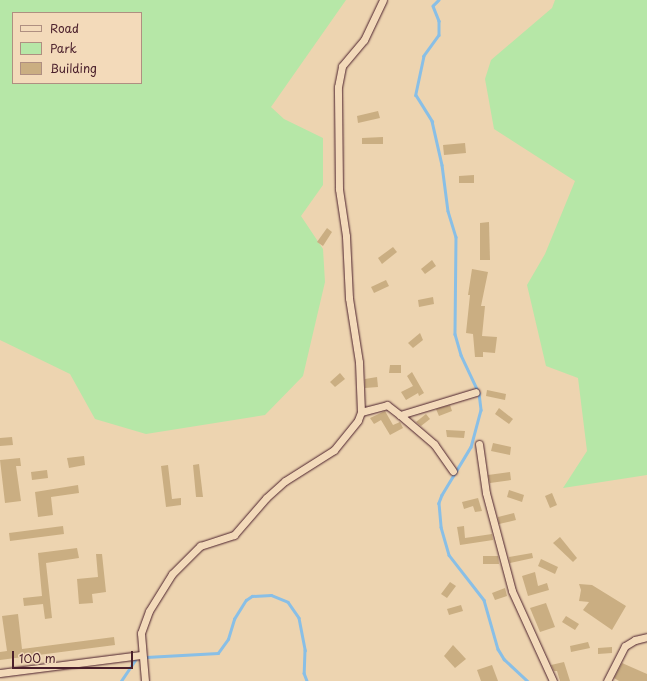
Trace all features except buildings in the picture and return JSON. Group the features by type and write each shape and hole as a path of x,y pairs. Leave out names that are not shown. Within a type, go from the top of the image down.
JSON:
{"street":[{"path":"145,681 141,655 144,624 163,586 176,570 200,546 228,538 238,532 266,498 285,481 334,450 358,420 361,412 360,362 349,298 346,236 339,189 338,87 342,66 364,40 383,0"},
{"path":"400,415 476,392"},
{"path":"361,412 387,405 434,444 453,471"},
{"path":"479,444 486,493 512,591 553,681"},
{"path":"607,681 625,646 635,640 647,638"},
{"path":"0,673 141,655"}],"green space":[{"path":"0,0 346,0 271,107 284,119 323,138 323,185 301,216 323,249 325,282 303,376 265,415 146,434 95,419 70,374 0,340"},
{"path":"555,0 647,0 647,475 563,488 587,451 578,378 546,366 527,285 545,254 575,181 494,129 485,79 491,60 552,8"}],"waterway":[{"path":"439,0 433,6 439,21 439,35 424,56 416,95 432,121 442,165 448,211 456,237 455,334 461,355 479,393 481,410 471,447 442,495 439,503 441,527 449,555 484,600 498,649 504,659 528,681"},
{"path":"146,657 218,653 228,639 234,619 246,600 252,596 271,595 288,602 299,618 305,650 304,673 307,681"},
{"path":"121,681 135,660"}]}
